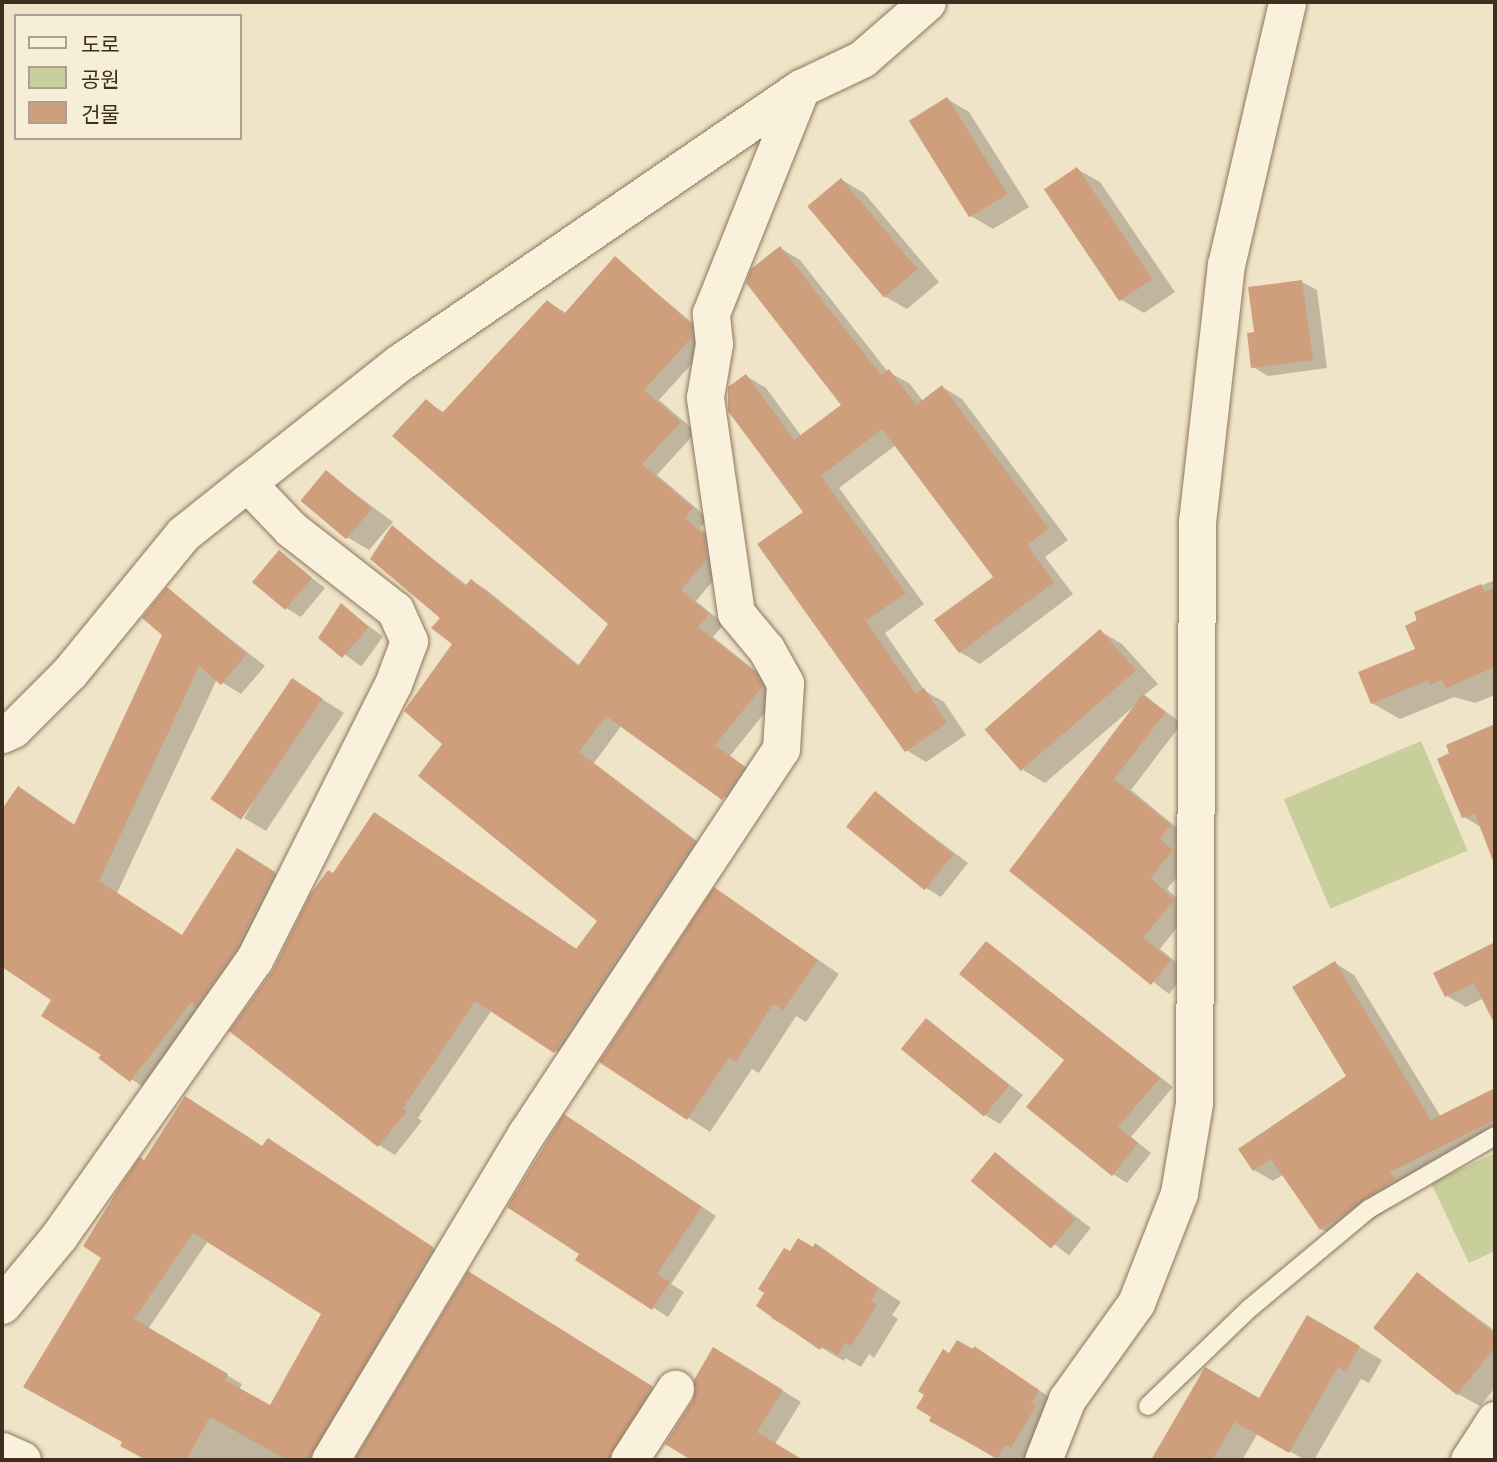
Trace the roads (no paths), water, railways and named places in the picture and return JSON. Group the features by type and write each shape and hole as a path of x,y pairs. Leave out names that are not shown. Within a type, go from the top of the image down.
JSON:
{"street":[{"path":"2,734 13,729 70,672 183,534 247,483 399,363 801,88 862,59 927,2"},
{"path":"1042,1460 1067,1399 1136,1303 1179,1193 1194,1103 1198,522 1226,265 1287,2"},
{"path":"330,1460 526,1134 781,750 785,683 766,649 736,613 705,397 714,344 711,313 801,88"},
{"path":"2,1305 59,1236 254,960 394,684 409,641 395,610 291,529 247,483"},
{"path":"629,1460 675,1389"},
{"path":"1469,1460 1495,1420"},
{"path":"2,1451 22,1460"}],"lane":[{"path":"1148,1406 1250,1308 1369,1209 1495,1136"}]}
